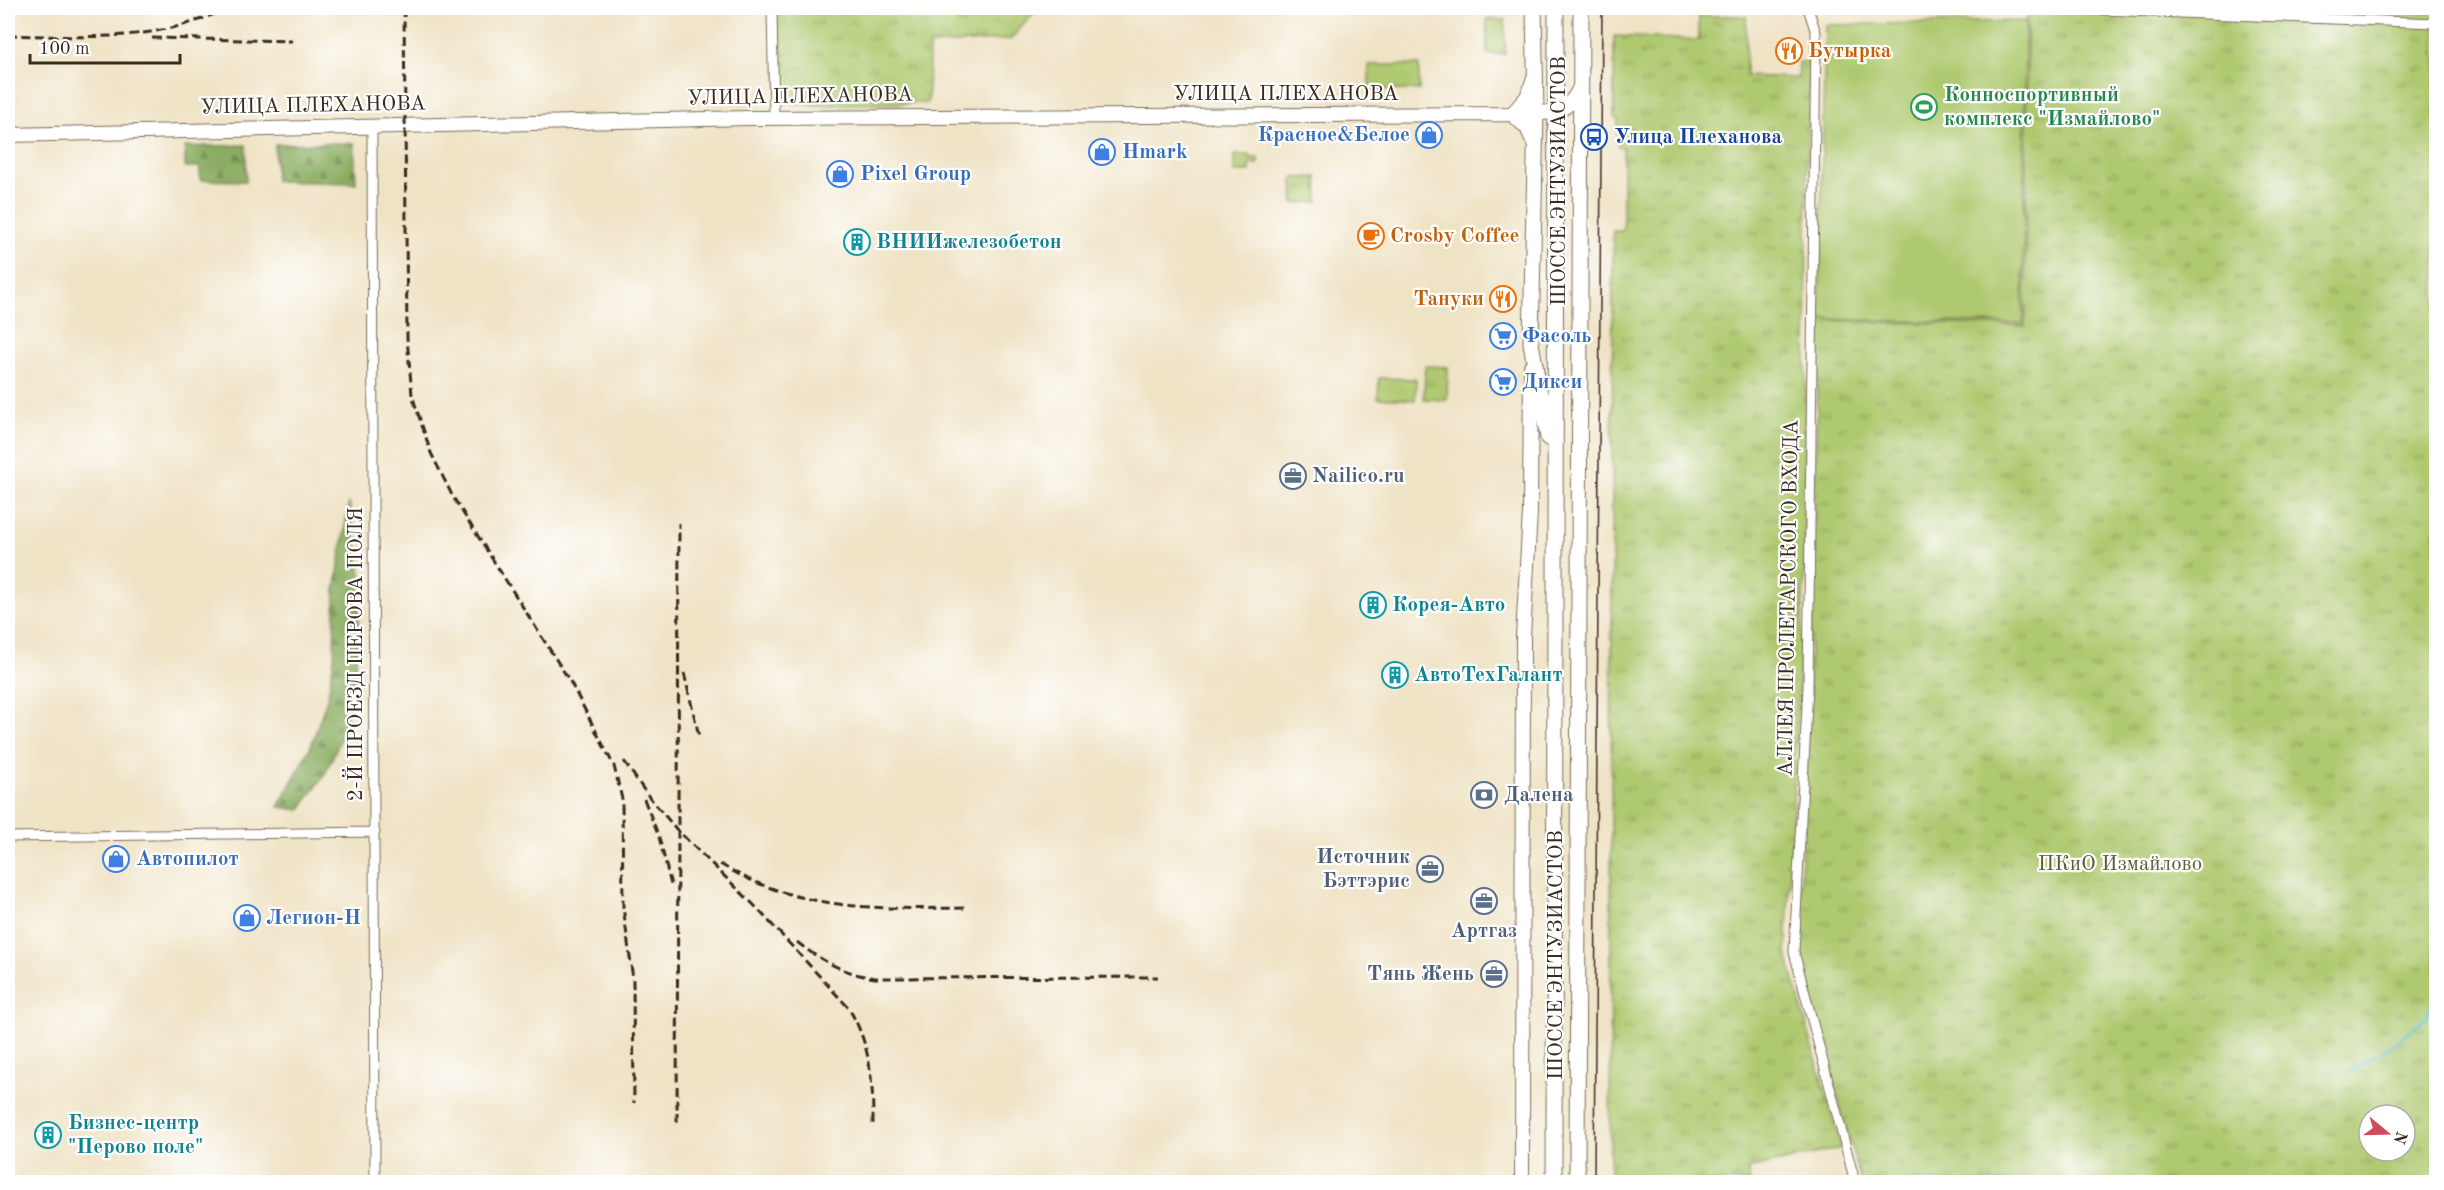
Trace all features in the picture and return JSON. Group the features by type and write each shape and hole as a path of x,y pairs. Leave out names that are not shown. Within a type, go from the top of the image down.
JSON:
{"main road":[{"path":"1522,1182 1523,637 1530,512 1536,112 1534,8"},
{"name":"ШОССЕ ЭНТУЗИАСТОВ","path":"1554,1182 1556,8"},
{"name":"ШОССЕ ЭНТУЗИАСТОВ","path":"1577,1182 1581,8"},
{"path":"1535,74 1527,97 1512,114 1527,128 1535,140"},
{"path":"1535,140 1556,112 1571,103 1580,87"},
{"name":"УЛИЦА ПЛЕХАНОВА","path":"8,135 372,125 774,118 1556,112"},
{"path":"1531,344 1555,467"}],"street":[{"path":"772,8 774,118"},
{"name":"АЛЛЕЯ ПРОЛЕТАРСКОГО ВХОДА","path":"1808,8 1816,33 1810,556 1808,687 1794,952 1855,1182"},
{"path":"2051,8 2436,23"},
{"name":"2-Й ПРОЕЗД ПЕРОВА ПОЛЯ","path":"372,125 375,1182"},
{"path":"8,837 375,832"}],"green space":[{"path":"777,8 1038,8 1011,39 929,45 928,103 819,105 778,102"},
{"name":"ПКиО Измайлово","path":"2027,8 2436,8 2436,1182 1861,1182 1798,952 1814,542 1819,320 2025,326"},
{"path":"1699,16 1746,16 1746,76 1798,78 1799,62 1810,62 1807,176 1805,557 1786,952 1841,1148 1747,1169 1750,1182 1610,1182 1613,231 1623,231 1623,147 1618,147 1618,119 1614,118 1614,36 1699,40"},
{"path":"1487,19 1505,20 1505,54 1487,54"},
{"name":"Конноспортивный комплекс \"Измайлово\"","path":"2025,21 2023,324 1819,319 1825,25"},
{"path":"1369,65 1419,65 1419,90 1369,90"},
{"path":"354,143 356,183 275,181 275,144"},
{"path":"246,145 246,181 200,180 200,167 185,167 185,147"},
{"path":"1234,155 1250,155 1250,158 1258,158 1258,164 1250,164 1250,172 1234,172"},
{"path":"1317,177 1318,202 1294,203 1293,178"},
{"path":"1425,366 1448,367 1447,400 1424,399"},
{"path":"1379,378 1416,379 1415,400 1378,398"},
{"path":"349,502 361,573 355,680 341,738 325,774 300,810 278,807 311,746 328,696 334,657 335,591"}],"waterway":[{"path":"2317,8 2436,12"},
{"path":"2349,1072 2395,1043 2426,1017 2436,997"}],"tram line":[{"path":"1594,1182 1602,8"}],"railway":[{"path":"8,35 92,37 147,32 201,19 227,8"},
{"path":"404,8 407,338 412,395 431,453 453,497 571,683 614,766 622,799 623,907 633,979 634,1103"},
{"path":"152,38 292,41"},
{"path":"677,1122 679,523"},
{"path":"684,673 699,736"},
{"path":"624,761 646,793 677,830 752,903 848,1007 856,1021 866,1049 872,1094 873,1125"},
{"path":"644,799 659,837 671,885"},
{"path":"720,864 750,880 810,899 871,907 968,908"},
{"path":"797,942 834,966 875,978 1158,977"}],"place":[{"name":"Бутырка","path":"1789,51"},
{"name":"Конноспортивный комплекс \"Измайлово\"","path":"1924,107"},
{"name":"Красное&Белое","path":"1429,135"},
{"name":"Улица Плеханова","path":"1594,137"},
{"name":"Hmark","path":"1102,152"},
{"name":"Pixel Group","path":"840,174"},
{"name":"Crosby Coffee","path":"1371,236"},
{"name":"ВНИИжелезобетон","path":"857,242"},
{"name":"Тануки","path":"1503,299"},
{"name":"Фасоль","path":"1503,336"},
{"name":"Дикси","path":"1503,382"},
{"name":"Nailico.ru","path":"1293,476"},
{"name":"Корея-Авто","path":"1373,605"},
{"name":"АвтоТехГалант","path":"1395,675"},
{"name":"Далена","path":"1484,795"},
{"name":"Автопилот","path":"116,859"},
{"name":"Источник Бэттэрис","path":"1430,869"},
{"name":"Артгаз","path":"1484,901"},
{"name":"Легион-Н","path":"247,918"},
{"name":"Тянь Жень","path":"1494,974"},
{"name":"Бизнес-центр \"Перово поле\"","path":"48,1135"}]}
